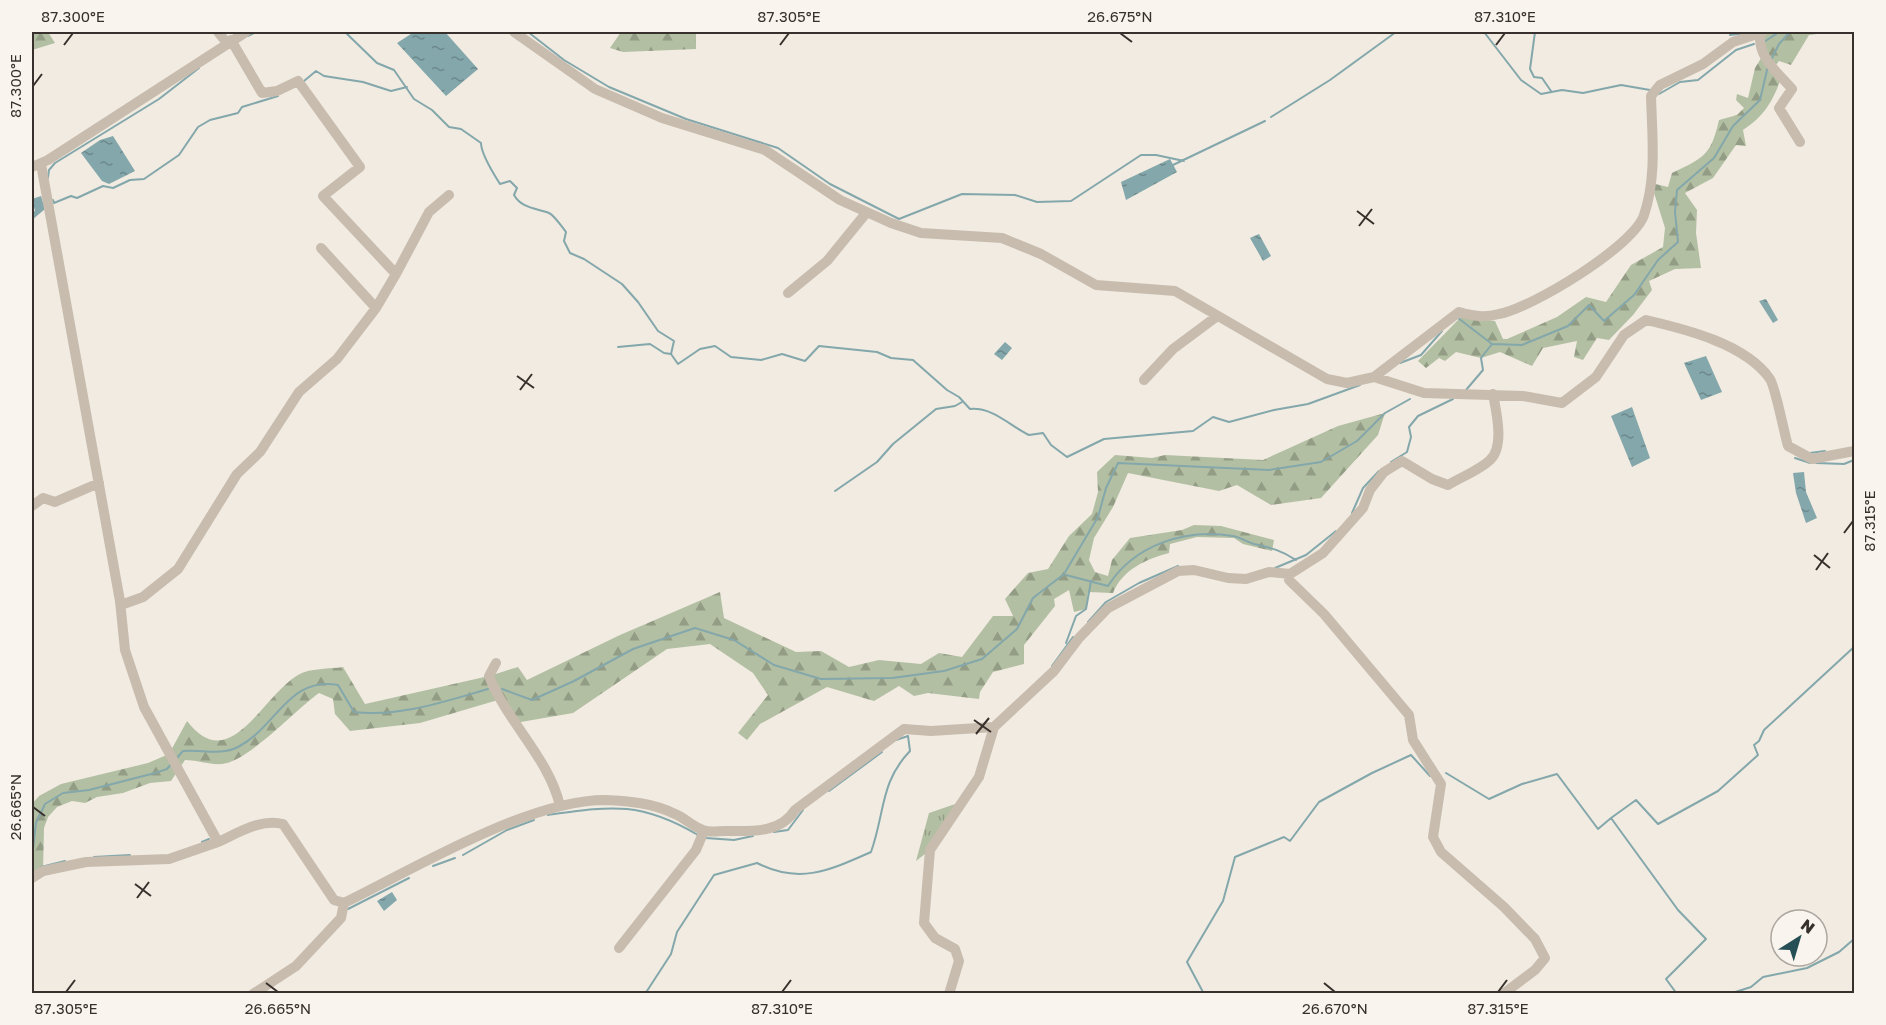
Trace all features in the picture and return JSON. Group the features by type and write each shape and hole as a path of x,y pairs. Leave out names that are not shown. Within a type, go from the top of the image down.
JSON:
{"street":[{"path":"218,32 228,41 262,93 277,91 298,81 311,96 360,167 323,195 396,274"},
{"path":"218,842 144,707 125,650 121,605 99,483 36,165 171,82 228,41 246,32"},
{"path":"514,32 595,89 662,118 765,150 840,200 867,212 921,233 1002,238 1041,254 1096,285 1175,291 1327,380 1347,383 1374,377 1459,312 1477,317 1501,314 1544,296 1590,267 1631,234 1644,217 1653,171 1651,96 1660,85 1703,64 1733,42 1762,33"},
{"path":"1762,33 1759,46 1768,63 1792,89 1779,108 1800,142"},
{"path":"121,605 143,597 178,569 237,474 260,453 299,392 337,359 376,308 429,212 449,195"},
{"path":"788,293 827,261 867,212"},
{"path":"321,248 376,308"},
{"path":"1144,380 1173,349 1216,317"},
{"path":"1374,377 1424,393 1493,394 1562,403 1596,377 1624,335 1646,320 1690,330 1750,358 1771,380 1788,446 1812,459 1854,451"},
{"path":"948,993 959,961 955,949 935,938 924,923 930,850 980,777 994,727 1054,670 1079,638 1108,608 1141,588 1178,570 1194,570 1228,578 1246,579 1269,572 1290,574 1323,553 1362,508 1370,490 1384,472 1402,461 1432,479 1448,485 1491,460 1497,449 1497,418 1493,394"},
{"path":"32,506 43,498 55,502 99,483"},
{"path":"1290,574 1288,580 1324,614 1409,715 1413,740 1441,784 1433,837 1441,852 1504,907 1535,939 1545,958 1535,970 1503,993"},
{"path":"496,663 489,676 498,699 522,733 557,792 560,806"},
{"path":"32,878 43,871 86,862 168,860 272,821 283,824 333,900 344,903 479,837 541,810 560,806 602,800 640,802 675,814 704,831 765,831 789,819 795,810 904,729 931,731 994,727"},
{"path":"620,948 696,850 704,831"},
{"path":"253,993 296,966 341,918 344,903"}],"green space":[{"path":"32,32 48,32 55,43 32,50"},
{"path":"621,32 696,32 696,49 623,52 610,48"},
{"path":"1763,32 1833,32 1809,35 1791,65 1779,61 1772,70 1780,81 1774,96 1761,115 1743,130 1746,146 1736,145 1713,178 1685,193 1697,210 1696,233 1701,268 1675,269 1649,281 1652,290 1633,315 1609,340 1597,338 1583,360 1574,357 1577,341 1543,348 1532,366 1500,352 1481,358 1456,352 1445,361 1439,358 1426,368 1418,361 1461,317 1495,321 1503,339 1507,339 1557,317 1586,297 1606,302 1631,265 1663,247 1665,228 1651,183 1668,187 1672,173 1705,154 1713,141 1719,120 1737,115 1744,108 1736,100 1737,94 1748,98 1755,68 1763,55"},
{"path":"1385,413 1378,435 1321,498 1271,505 1237,485 1219,491 1128,473 1113,507 1094,538 1089,560 1095,572 1108,576 1112,560 1130,538 1182,530 1194,525 1221,526 1274,540 1272,551 1243,544 1234,538 1197,537 1170,544 1169,553 1152,559 1129,572 1122,578 1113,593 1088,592 1086,609 1074,612 1069,590 1054,599 1055,606 1024,645 1024,664 993,672 980,692 979,699 928,693 914,696 899,686 874,701 827,687 760,724 747,740 738,733 768,695 753,673 710,644 667,649 573,713 515,723 498,700 420,723 350,731 335,714 333,699 319,693 272,734 233,761 218,764 185,760 171,781 150,783 123,793 97,797 85,803 72,801 57,807 48,817 44,828 43,871 32,878 32,804 39,796 61,784 148,763 169,754 187,721 203,736 217,741 231,737 245,727 284,686 303,673 343,667 365,704 489,676 518,667 527,680 620,635 720,592 724,618 796,652 821,651 849,667 879,660 921,664 939,653 962,657 993,616 1013,616 1005,599 1028,573 1048,569 1069,536 1092,514 1098,492 1097,472 1115,455 1263,460 1338,426"},
{"path":"964,801 930,850 916,861 929,813"}],"water":[{"path":"414,32 445,32 478,69 446,96 397,43"},
{"path":"113,136 135,171 109,184 102,181 81,153 100,140"},
{"path":"1170,159 1177,172 1126,200 1121,182"},
{"path":"41,196 45,209 32,220 32,212 35,211 32,199"},
{"path":"1259,234 1271,256 1263,261 1250,238"},
{"path":"1766,299 1778,320 1773,323 1759,301"},
{"path":"1005,342 1012,348 1002,360 994,354"},
{"path":"1706,356 1722,392 1701,400 1684,363"},
{"path":"1632,407 1650,458 1632,467 1611,416"},
{"path":"1804,472 1806,492 1817,518 1806,523 1796,493 1793,473"},
{"path":"392,892 397,900 384,911 377,901"}],"waterway":[{"path":"248,36 256,32"},
{"path":"345,32 377,63 394,70 414,99 432,110 449,127 461,129 481,143 485,158 500,184 510,181 517,188 514,195 517,200 553,216 566,232 564,241 570,253 584,259 622,284 658,331 674,341 671,354"},
{"path":"528,32 564,60 609,87 686,119 778,148 830,184 899,219 962,194 1015,195 1037,202 1071,201 1141,155 1156,155 1184,161"},
{"path":"1271,117 1330,80 1396,32"},
{"path":"1484,32 1521,80 1541,94 1562,90 1583,93 1621,85 1650,90"},
{"path":"1535,32 1530,69 1534,77 1542,78 1551,91"},
{"path":"1764,42 1779,32"},
{"path":"1772,58 1779,44 1790,32"},
{"path":"1730,35 1746,33"},
{"path":"1659,94 1680,82 1698,80 1736,50 1754,44"},
{"path":"1458,318 1492,344 1522,345 1568,326 1589,305 1604,321 1634,295 1658,260 1678,242 1675,212 1677,190 1714,158 1733,126 1760,100 1768,66"},
{"path":"48,178 49,170 55,163 159,99 199,68"},
{"path":"304,81 316,71 324,76 363,82 391,91 407,87"},
{"path":"53,200 54,203 71,196 77,198 103,186 113,188 130,180 144,179 179,155 198,127 210,120 238,113 242,107 278,96"},
{"path":"1173,165 1265,121"},
{"path":"1400,363 1421,355 1442,331"},
{"path":"618,347 650,344 664,353 671,354 678,364 700,349 715,346 731,357 761,360 782,354 805,361 819,346 877,352 891,358 913,360 947,390 959,397 970,409 994,414 1029,435 1043,433 1051,445 1067,457 1104,439 1193,431 1213,417 1229,422 1308,404 1360,385"},
{"path":"1466,390 1483,370 1481,358 1492,344"},
{"path":"502,689 532,700 574,681 633,649 695,628 734,640 774,665 821,679 892,678 944,671 982,659 1017,629 1033,598 1064,574 1098,517 1106,488 1118,463 1269,470 1321,462 1357,441 1385,413 1410,399"},
{"path":"1391,462 1407,452 1411,437 1409,427 1418,416 1453,399"},
{"path":"835,491 877,462 893,444 936,409 955,406 962,402"},
{"path":"1810,453 1825,451"},
{"path":"1795,458 1810,463"},
{"path":"1816,463 1844,464 1854,460"},
{"path":"1352,513 1363,488 1379,471"},
{"path":"1275,568 1306,555 1336,531"},
{"path":"1066,575 1108,586 1119,572 1146,550 1179,537 1197,535 1215,534 1236,537 1271,548 1296,560"},
{"path":"1088,622 1106,602 1139,583 1178,566"},
{"path":"1066,643 1076,616 1086,609 1091,581"},
{"path":"1052,666 1073,637"},
{"path":"1677,994 1666,979 1706,939 1678,910 1611,818 1636,800 1658,824 1718,791 1758,755 1754,745 1759,741 1764,730 1854,647"},
{"path":"176,759 183,751 217,752 238,747 263,728 295,695 321,684 338,685 354,712 371,713 421,707 488,689"},
{"path":"645,994 671,954 677,932 714,875 757,863 787,873 815,873 871,852 888,786 893,774 910,751 908,736 896,740"},
{"path":"829,791 882,752"},
{"path":"1204,994 1187,962 1223,901 1235,857 1284,837 1290,841 1319,802 1411,755 1430,776"},
{"path":"32,858 36,823 45,804 63,793 89,790 155,773 167,769 172,763"},
{"path":"1446,773 1489,799 1522,784 1557,774 1598,829 1611,818"},
{"path":"548,815 608,808 642,811 678,824 698,835"},
{"path":"774,832 788,830 803,810"},
{"path":"463,855 507,830 534,820"},
{"path":"706,838 734,840 753,836"},
{"path":"202,842 209,839"},
{"path":"94,857 130,855"},
{"path":"433,866 455,858"},
{"path":"41,867 65,861"},
{"path":"348,909 409,878"},
{"path":"1729,994 1751,987 1763,977 1807,968 1839,952 1854,939"}]}
